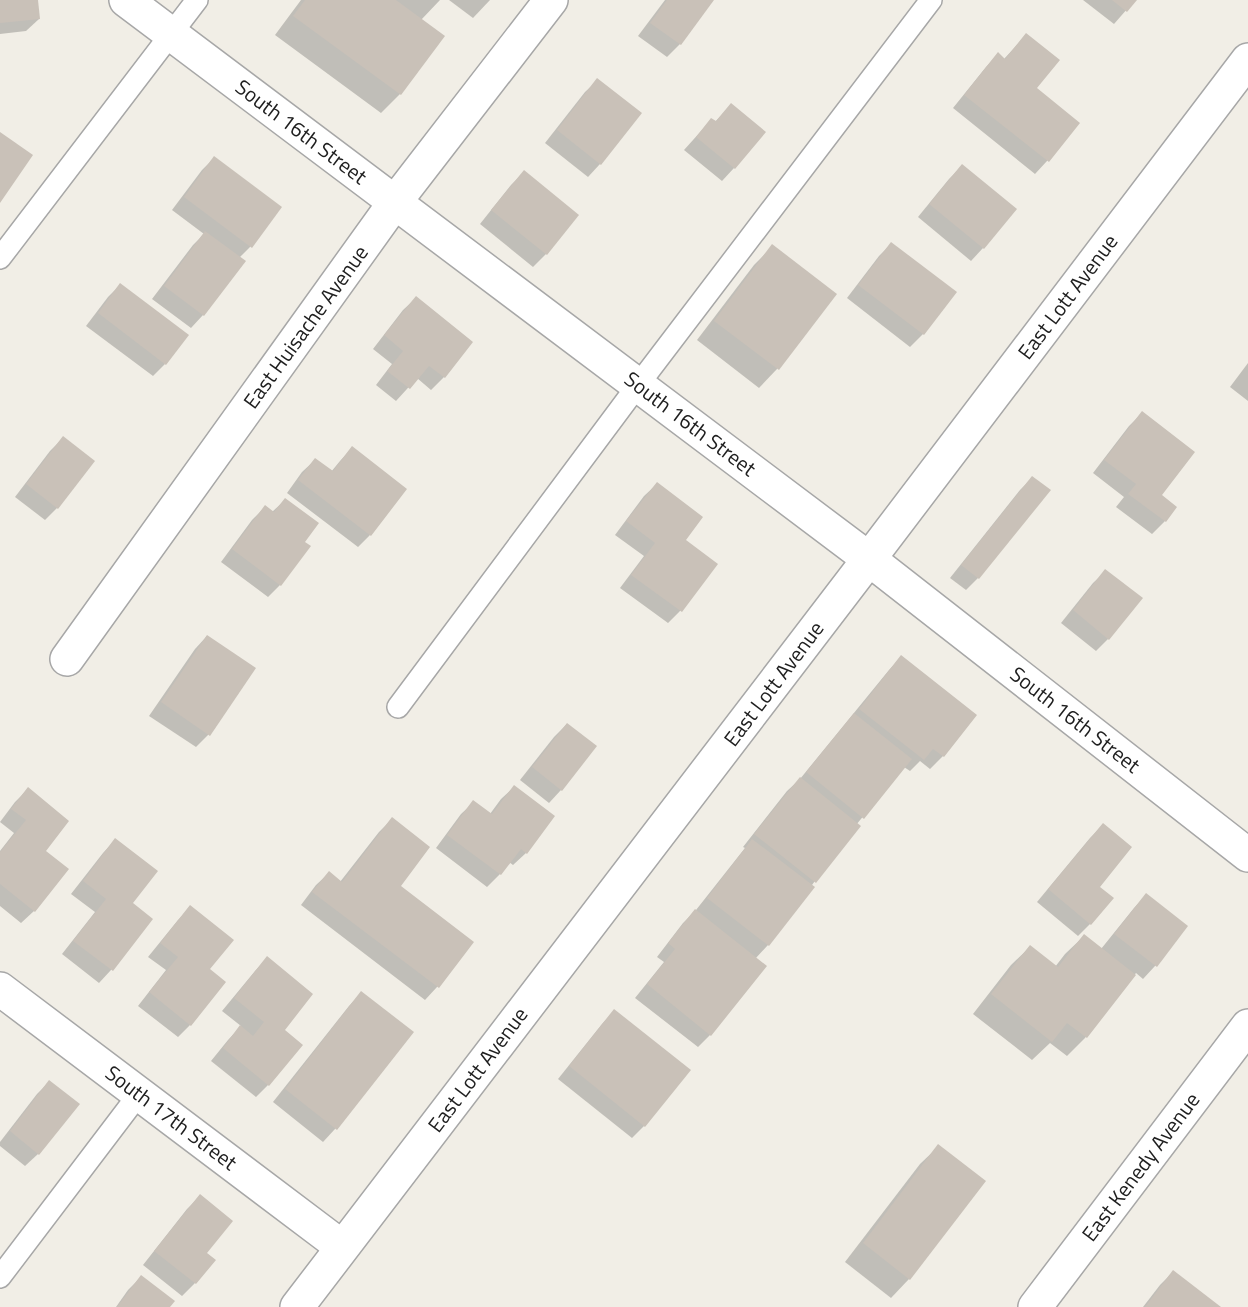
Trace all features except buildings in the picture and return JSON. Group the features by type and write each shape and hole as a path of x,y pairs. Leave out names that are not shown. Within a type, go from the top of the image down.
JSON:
{"street":[{"name":"South 16th Street","path":"126,0 870,559 1248,855"},
{"name":"East Huisache Avenue","path":"67,659 395,202 551,0"},
{"name":"East Lott Avenue","path":"297,1307 870,559 1248,60"},
{"name":"South 17th Street","path":"0,989 342,1247"},
{"name":"East Kenedy Avenue","path":"1035,1307 1248,1026"}],"lane":[{"path":"0,258 197,0"},
{"path":"398,707 638,385 931,0"},
{"path":"0,1277 139,1094"}]}
